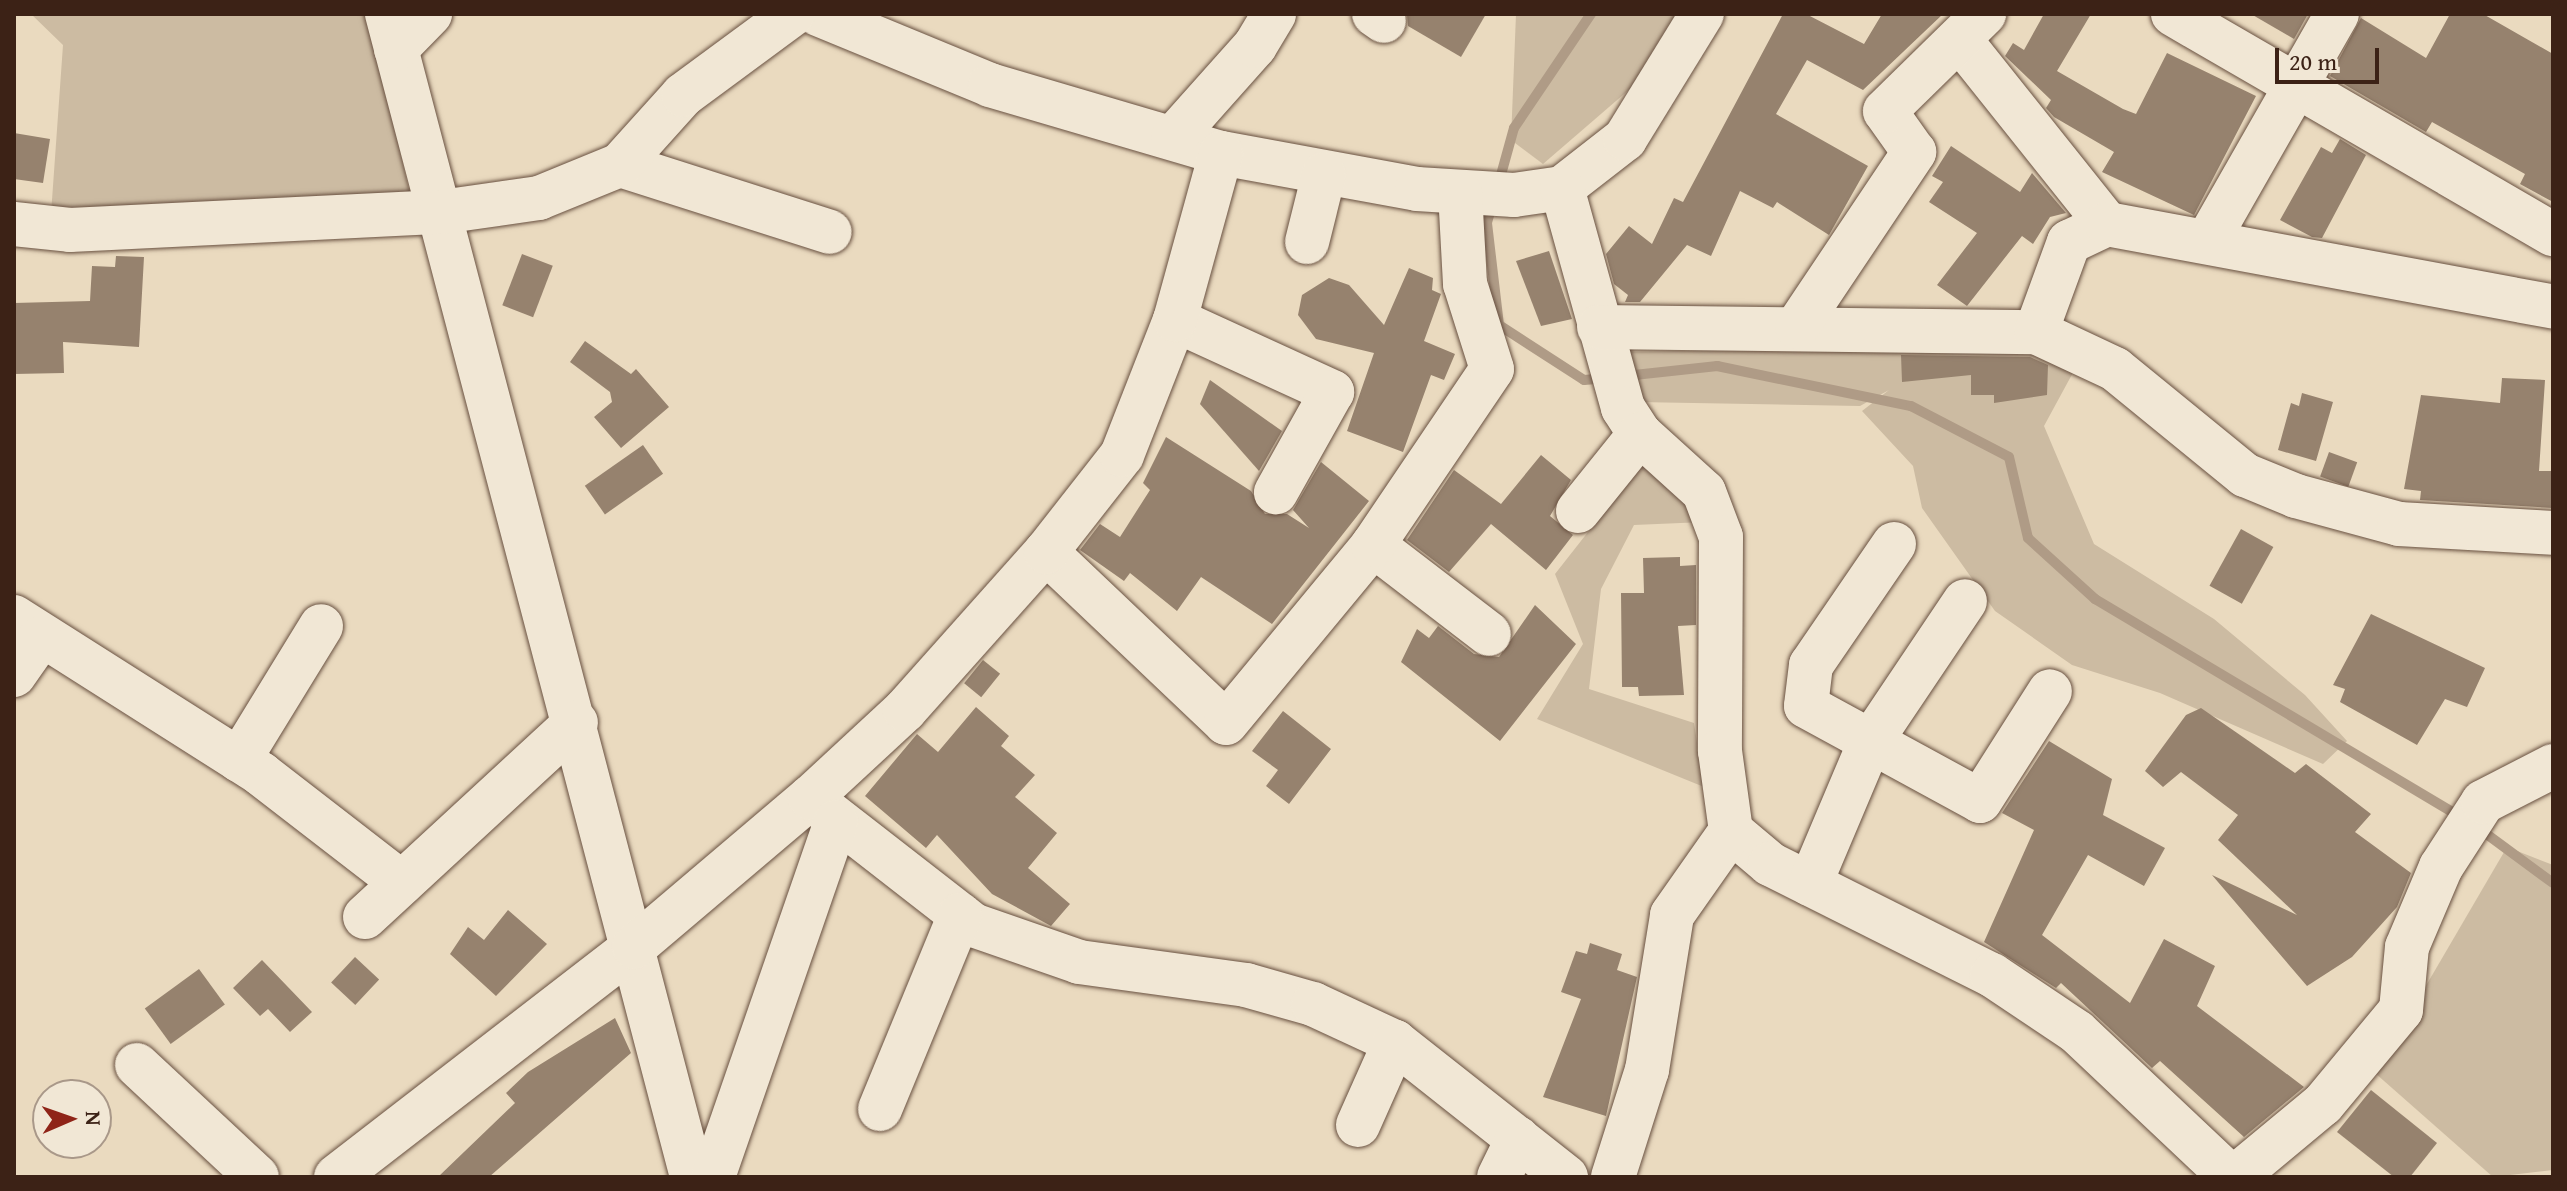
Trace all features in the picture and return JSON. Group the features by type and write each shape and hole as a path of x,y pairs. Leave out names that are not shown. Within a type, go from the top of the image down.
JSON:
{"street":[{"path":"430,14 391,32 576,722 692,1177"},
{"path":"14,224 70,230 441,212 539,198 620,165 683,95 793,14"},
{"path":"818,14 990,85 1221,153 1324,174 1460,193 1535,195 1562,188 1625,139 1702,14"},
{"path":"1173,138 1255,46 1274,14"},
{"path":"2173,14 2296,88 2553,234"},
{"path":"2207,242 2337,14"},
{"path":"1797,327 1914,152 1885,111 1972,27 2107,224"},
{"path":"336,1177 634,947 823,810 905,710 1046,552 1122,455 1175,320 1221,153"},
{"path":"620,165 830,232"},
{"path":"1307,242 1324,174"},
{"path":"1562,188 1603,340 1632,421 1691,475 1721,537 1720,751 1731,831 1770,864 1992,975 2077,1032 2233,1177 2323,1104 2401,1010 2407,947 2465,827 2508,785 2553,766"},
{"path":"1046,552 1226,723 1373,545 1492,369 1465,284 1460,193"},
{"path":"2036,332 2069,242 2107,224 2553,307"},
{"path":"1175,320 1332,392 1276,492"},
{"path":"1603,340 1797,327 2036,332 2115,369 2245,475 2296,496 2399,524 2553,533"},
{"path":"1578,511 1632,421"},
{"path":"1894,544 1811,665 1806,706 1869,744 1980,801 2050,691"},
{"path":"1373,545 1489,634"},
{"path":"1810,884 1869,744 1965,601"},
{"path":"239,760 321,626"},
{"path":"14,675 27,627 239,760 402,883"},
{"path":"365,917 576,722"},
{"path":"823,810 960,915 1079,962 1246,985 1313,1004 1395,1042 1566,1177"},
{"path":"713,1177 823,810"},
{"path":"1613,1177 1647,1070 1672,915 1731,831"},
{"path":"880,1109 960,915"},
{"path":"1358,1125 1395,1042"},
{"path":"137,1065 257,1177"},
{"path":"1499,1177 1518,1138"}],"shaded area":[{"path":"31,14 369,14 411,199 51,214 63,45"},
{"path":"1516,14 1677,14 1638,82 1543,164 1511,140"},
{"path":"2031,345 2082,356 2044,426 2094,544 2214,619 2305,695 2347,741 2323,764 2160,693 2072,665 1995,611 1922,508 1913,466 1862,411 1889,390 1860,406 1636,402 1623,352"},
{"path":"1643,462 1704,522 1634,525 1601,589 1589,689 1694,723 1704,787 1537,719 1583,644 1555,574"},
{"path":"2507,847 2553,865 2553,1170 2493,1177 2375,1073"}],"building":[{"path":"1407,14 1486,14 1461,57 1408,26"},
{"path":"1783,14 1806,14 1864,44 1882,14 1943,14 1863,90 1807,60 1776,114 1868,166 1829,235 1777,202 1773,208 1740,191 1711,256 1687,245 1640,302 1625,302 1628,295 1614,284 1606,254 1629,226 1652,244 1674,198 1683,202"},
{"path":"2044,14 2091,14 2057,71 2123,109 2136,114 2167,53 2256,96 2194,215 2102,172 2114,152 2054,117 2046,108 2051,100 2005,56 2013,43 2024,50"},
{"path":"2251,14 2308,14 2294,39"},
{"path":"2450,14 2483,14 2553,54 2553,202 2520,184 2525,174 2432,122 2426,132 2330,76 2361,18 2426,58"},
{"path":"14,133 50,139 43,183 14,179"},
{"path":"2340,139 2366,155 2322,238 2312,237 2280,220 2321,147 2332,153"},
{"path":"1951,146 2020,192 2032,173 2066,213 2050,217 2033,244 2022,236 1967,306 1937,285 1977,233 1929,202 1943,182 1932,176"},
{"path":"1549,251 1572,319 1541,326 1516,261"},
{"path":"522,254 553,266 533,317 502,305"},
{"path":"116,256 144,257 139,347 63,342 64,373 14,374 14,303 90,301 92,266 115,267"},
{"path":"1409,268 1433,278 1432,290 1441,294 1424,341 1455,354 1444,380 1431,375 1403,452 1347,431 1374,353 1316,339 1298,315 1302,295 1329,278 1349,285 1384,325"},
{"path":"585,341 631,374 636,369 669,407 621,448 594,417 612,402 610,392 570,362"},
{"path":"1901,355 2030,357 2048,365 2047,395 1994,403 1994,395 1971,395 1971,375 1902,382"},
{"path":"2502,378 2545,380 2539,471 2553,471 2553,508 2420,500 2421,491 2404,489 2421,395 2500,403"},
{"path":"1210,380 1282,431 1259,471 1200,404"},
{"path":"2302,393 2333,402 2316,461 2278,450 2291,403 2299,406"},
{"path":"1166,437 1251,491 1265,514 1287,514 1309,528 1293,510 1321,462 1369,501 1272,624 1201,577 1177,611 1130,573 1124,581 1080,550 1100,524 1120,537 1150,490 1143,483"},
{"path":"643,445 663,474 605,514 585,486"},
{"path":"2329,452 2357,462 2348,487 2320,476"},
{"path":"1541,455 1571,480 1550,516 1573,535 1546,570 1491,524 1449,572 1407,540 1454,470 1501,504"},
{"path":"2241,529 2273,547 2242,604 2209,586"},
{"path":"1680,557 1680,566 1696,565 1696,625 1678,626 1684,695 1639,696 1638,687 1622,687 1621,593 1644,593 1643,558"},
{"path":"1535,605 1576,644 1500,741 1401,662 1417,629 1429,638 1438,626 1474,654 1499,657"},
{"path":"2371,614 2485,668 2467,707 2445,699 2417,745 2340,702 2345,689 2333,685"},
{"path":"983,660 1000,674 981,697 964,683"},
{"path":"976,707 1009,736 1001,746 1035,775 1015,797 1057,833 1028,868 1070,904 1051,926 992,894 937,835 926,848 865,796 917,734 938,752"},
{"path":"2201,708 2295,773 2306,764 2371,814 2355,832 2411,873 2397,907 2352,957 2307,986 2212,875 2297,915 2218,840 2238,815 2181,772 2163,787 2145,771 2186,715"},
{"path":"1283,711 1331,749 1289,804 1266,786 1278,770 1252,751"},
{"path":"2049,741 2112,779 2103,815 2165,848 2144,886 2088,855 2042,935 2130,1003 2164,939 2215,966 2197,1006 2304,1087 2244,1137 2160,1061 2152,1068 2061,983 2056,988 1984,942 2034,830 2002,813"},
{"path":"508,910 547,944 496,996 450,954 468,927 484,940"},
{"path":"1590,943 1622,954 1617,970 1637,977 1606,1116 1543,1097 1581,999 1561,992 1576,951 1587,954"},
{"path":"355,957 379,980 355,1005 331,983"},
{"path":"262,960 312,1012 290,1032 268,1009 260,1016 233,988"},
{"path":"199,969 225,1005 171,1044 145,1008"},
{"path":"615,1018 631,1053 489,1177 438,1177 515,1103 506,1093 528,1072"},
{"path":"2371,1090 2437,1143 2410,1177 2394,1177 2337,1132"}],"waterway":[{"path":"1499,182 1514,128 1591,14"},
{"path":"1492,205 1487,223 1499,325 1584,380 1605,378"},
{"path":"1625,376 1717,366 1911,406 2009,457 2028,538 2095,599 2460,817"},
{"path":"2477,827 2553,883"}]}
